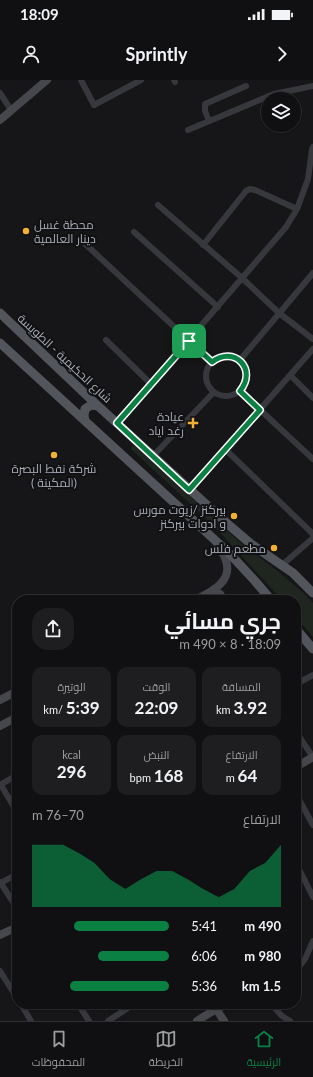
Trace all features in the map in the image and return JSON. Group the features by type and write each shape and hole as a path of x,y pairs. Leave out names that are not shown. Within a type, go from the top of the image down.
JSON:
{"main road":[{"name":"شارع الحكيمية - الطويسة","path":"0,313 189,490 246,540 293,573 313,592"},
{"path":"0,343 215,540 242,567 267,595"},
{"path":"85,420 85,409 91,405 98,406"},
{"path":"301,635 313,649"}],"street":[{"path":"0,120 46,80"},
{"path":"81,80 94,105 141,80"},
{"path":"208,121 205,111 205,104 246,86"},
{"path":"188,130 274,94 313,86"},
{"path":"0,93 11,110"},
{"path":"117,423 286,228 297,209 308,179 313,147"},
{"path":"203,245 246,191 250,189 297,209"},
{"path":"158,205 242,278 279,313 313,339"},
{"path":"134,232 218,307"},
{"path":"81,240 212,362"},
{"path":"240,360 313,273"},
{"path":"106,340 151,384"},
{"path":"189,490 313,349"},
{"path":"222,356 235,357 240,360 247,372 247,379 240,391 230,396 224,396 214,392 206,381 208,367 212,362 222,356"},
{"path":"290,375 313,398"},
{"path":"240,391 313,459"},
{"path":"153,456 214,392"},
{"path":"225,450 313,534"},
{"path":"282,565 313,538"},
{"path":"205,595 219,586 227,574 226,559 215,540"},
{"path":"213,591 221,595"},
{"path":"301,681 313,674"},
{"path":"0,700 12,694"},
{"path":"0,726 12,720"},
{"path":"301,739 313,757 301,764"},
{"path":"12,778 1,785 12,804"},
{"path":"301,803 313,825"},
{"path":"301,873 313,897"},
{"path":"12,876 0,882 12,900"},
{"path":"0,935 12,929"},
{"path":"301,964 305,959 313,940"},
{"path":"0,971 12,990"},
{"path":"24,1009 31,1021"},
{"path":"81,1009 89,1021"},
{"path":"108,1021 125,1009"},
{"path":"197,1021 211,1009"},
{"path":"217,1009 224,1021"},
{"path":"276,1009 282,1016 290,1021"}],"shaded area":[{"path":"132,446 135,446 139,449 237,540 306,595 313,603 313,637 301,623 301,595 277,595 212,524 131,449"}],"place":[{"name":"محطة غسل دينار العالمية","path":"26,231"},
{"name":"عيادة رغد اياد","path":"193,423"},
{"name":"شركة نفط البصرة ( المكينة)","path":"54,455"},
{"name":"بيركنز /زيوت مورس و ادوات بيركنز","path":"234,516"},
{"name":"مطعم فلس","path":"274,548"}],"route":[{"path":"189,341 212,362 222,356 235,357 240,360 247,372 247,379 240,391 260,410 189,490 117,423 189,341"}]}
